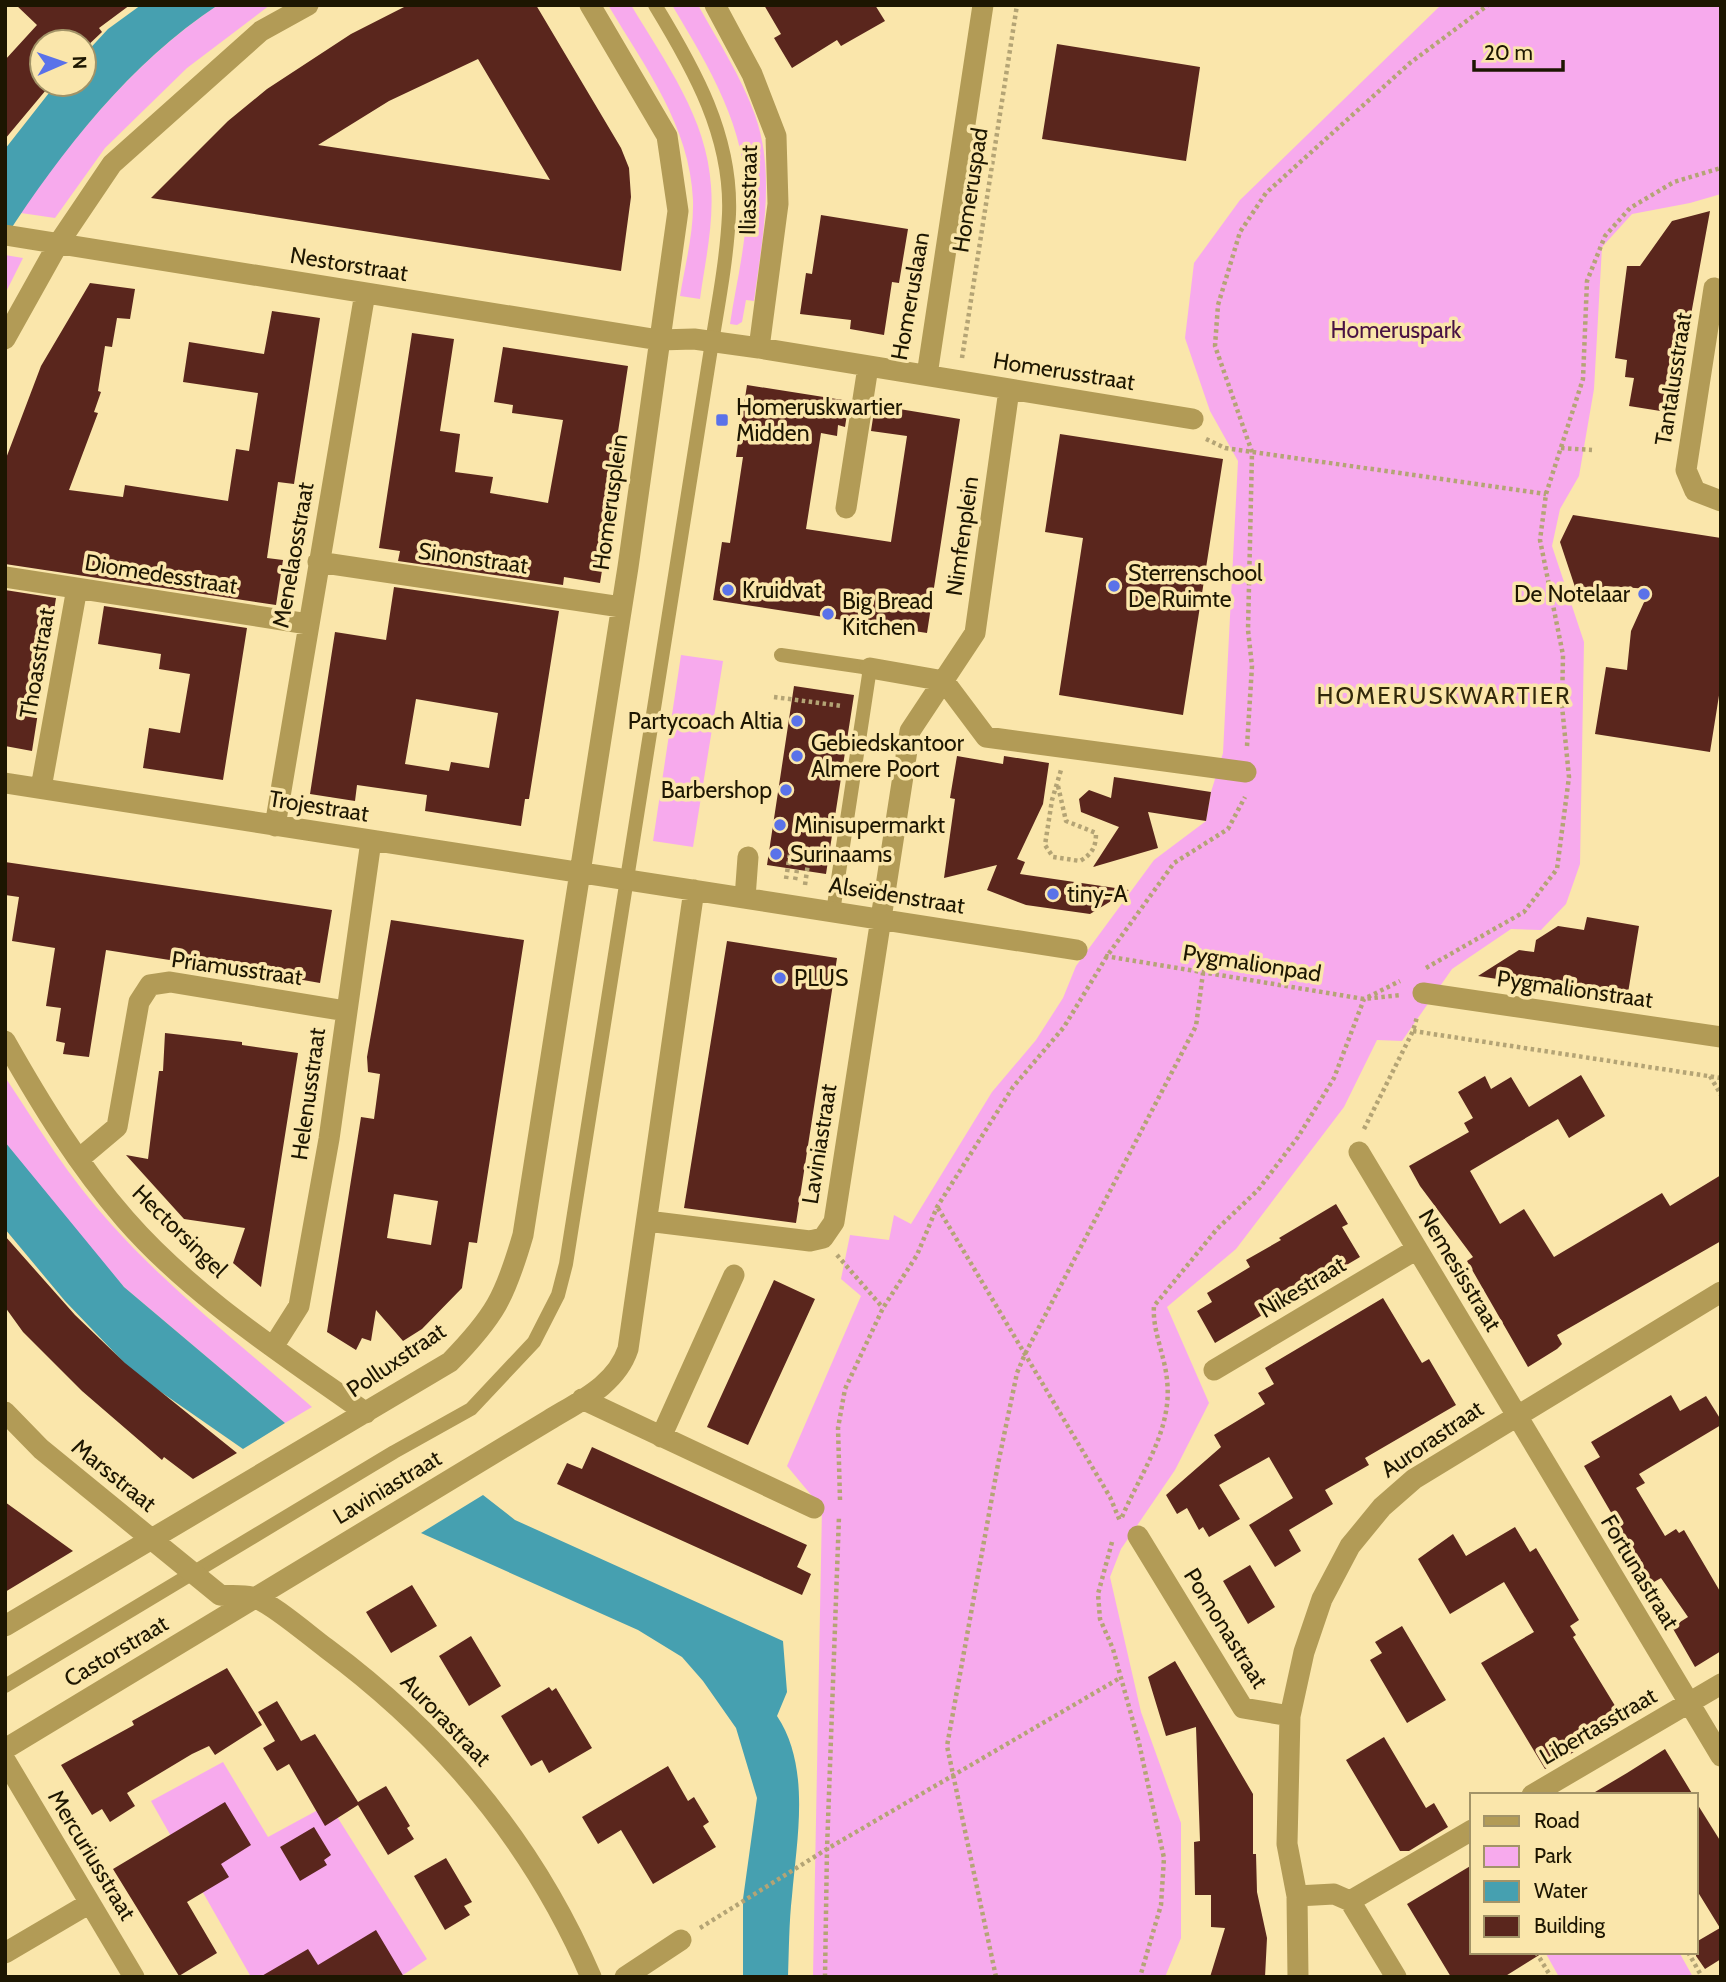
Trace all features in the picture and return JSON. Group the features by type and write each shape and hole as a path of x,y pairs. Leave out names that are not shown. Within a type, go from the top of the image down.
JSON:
{"street":[{"path":"5,339 58,244 112,164 261,31 308,5"},
{"name":"Homerusplein","path":"578,874 621,607 678,211 667,136 590,5"},
{"name":"Iliasstraat","path":"715,5 752,74 776,136 778,204 759,348"},
{"name":"Homeruslaan","path":"659,340 712,342 759,348 927,375 983,5"},
{"name":"Nestorstraat","path":"5,235 659,340"},
{"name":"Tantalusstraat","path":"1714,288 1686,470 1695,491 1721,501"},
{"name":"Menelaosstraat","path":"275,826 365,293"},
{"path":"846,508 869,367"},
{"name":"Homerusstraat","path":"927,375 1193,419"},
{"name":"Nimfenplein","path":"880,919 909,731 975,633 1009,390"},
{"name":"Sinonstraat","path":"318,562 621,607"},
{"name":"Diomedesstraat","path":"5,576 308,624"},
{"name":"Thoasstraat","path":"41,788 77,588"},
{"path":"870,668 944,681 986,737 1246,772"},
{"name":"Trojestraat","path":"5,783 625,881"},
{"name":"Helenusstraat","path":"273,1347 299,1306 328,1139 371,842"},
{"path":"745,898 748,857"},
{"name":"Polluxstraat","path":"5,1626 450,1362 484,1327 509,1285 523,1236 578,874"},
{"name":"Alseïdenstraat","path":"625,881 1077,950"},
{"name":"Laviniastraat","path":"254,1597 582,1399 612,1378 622,1367 628,1349 694,890"},
{"name":"Laviniastraat","path":"647,1221 792,1241 823,1238 834,1222 840,1191 880,919"},
{"name":"Priamusstraat","path":"79,1159 117,1127 139,1002 150,985 170,982 346,1011"},
{"name":"Pygmalionstraat","path":"1416,984 1721,1037"},
{"name":"Hectorsingel","path":"5,1041 40,1104 125,1219 184,1277 273,1347 366,1413"},
{"name":"Nemesisstraat","path":"1359,1152 1515,1415"},
{"name":"Nikestraat","path":"1214,1370 1417,1249"},
{"path":"661,1437 734,1275"},
{"name":"Aurorastraat","path":"1298,1977 1297,1896 1287,1844 1290,1717 1304,1652 1322,1600 1350,1546 1382,1507 1414,1479 1515,1415 1721,1292"},
{"path":"582,1399 814,1508"},
{"name":"Marsstraat","path":"5,1412 41,1449 194,1573"},
{"name":"Fortunastraat","path":"1515,1415 1721,1756"},
{"name":"Pomonastraat","path":"1138,1536 1242,1708 1290,1717"},
{"path":"194,1573 220,1595 254,1597"},
{"name":"Aurorastraat","path":"254,1597 373,1683 433,1740 491,1805 548,1888 591,1977"},
{"name":"Castorstraat","path":"5,1749 254,1597"},
{"name":"Libertasstraat","path":"1535,1793 1721,1684"},
{"name":"Mercuriusstraat","path":"5,1760 134,1977"},
{"path":"1350,1901 1470,1831"},
{"path":"1297,1896 1334,1894 1350,1901 1396,1977"},
{"path":"5,1954 90,1903"},
{"path":"625,1977 681,1940"}],"lane":[{"path":"5,1686 471,1409 534,1342 558,1295 566,1264 712,342 729,214 723,149 713,116 687,59 655,5"},
{"path":"781,655 870,668 833,912"}],"path":[{"name":"Homeruspad","path":"959,380 1017,5"},
{"path":"825,1977 840,1488 838,1428 845,1389 883,1308 917,1255 937,1207 1013,1087 1064,1027 1107,956 1174,863 1228,829 1245,799 1252,666 1248,630 1252,452 1215,346 1218,305 1240,232 1266,193 1410,62 1488,5"},
{"path":"1421,970 1524,912 1557,869 1561,856 1569,777 1562,706 1563,655 1540,540 1546,494 1583,380 1587,281 1605,236 1630,208 1663,188 1721,168"},
{"path":"1193,419 1206,439 1225,448 1546,494"},
{"path":"1561,448 1592,450"},
{"path":"774,696 864,709"},
{"path":"1058,786 1066,821 1096,833 1096,845 1089,855 1080,861 1053,857 1045,845 1052,800 1058,786 1065,748"},
{"path":"785,883 791,847"},
{"path":"804,886 810,849"},
{"path":"794,884 797,870"},
{"name":"Pygmalionpad","path":"1077,950 1364,999 1416,984"},
{"path":"996,1977 947,1745 950,1716 1017,1373 1196,1026 1203,973"},
{"path":"1140,1977 1161,1905 1164,1858 1157,1815 1113,1649 1100,1619 1098,1594 1102,1569 1120,1521 1160,1440 1168,1383 1154,1306 1217,1229 1258,1190 1298,1137 1334,1078 1364,999 1416,984 1413,1031 1362,1132 1367,1139 1359,1152"},
{"path":"1413,1031 1721,1078"},
{"path":"1710,1076 1721,1095"},
{"path":"937,1207 1110,1497 1120,1521 1138,1536"},
{"path":"823,1238 883,1308"},
{"path":"726,1911 811,1858 1120,1678"},
{"path":"1537,1954 1551,1977"},
{"path":"1689,1954 1703,1977"}],"green space":[{"path":"218,5 270,5 187,68 105,148 55,218 21,213 63,155 109,100 161,49"},
{"path":"608,5 631,5 682,91 702,137 708,161 712,200 700,299 680,296 693,212 690,173 684,147 663,98"},
{"path":"672,5 698,5 743,86 761,137 766,184 760,255 754,301 746,300 742,322 737,325 730,324 746,219 743,160 736,133 715,81"},
{"name":"Homeruspark","path":"1441,5 1721,5 1721,194 1632,214 1602,247 1594,389 1579,476 1560,509 1552,546 1584,642 1580,864 1566,904 1541,930 1511,929 1452,969 1402,1041 1377,1040 1344,1107 1236,1249 1167,1307 1209,1403 1175,1470 1121,1549 1110,1577 1141,1712 1181,1823 1181,1938 1165,1977 813,1977 822,1508 787,1466 861,1296 841,1279 850,1235 889,1240 894,1215 911,1224 992,1092 1036,1040 1063,998 1076,966 1154,860 1206,821 1211,792 1223,753 1238,461 1210,411 1185,338 1194,263 1240,200"},
{"path":"5,255 23,258 5,294"},
{"path":"681,655 723,661 693,847 653,841"},
{"path":"5,1077 68,1171 134,1249 183,1296 312,1407 285,1423 124,1287 52,1203 5,1142"},
{"path":"223,1762 268,1837 329,1804 427,1959 400,1977 251,1977 151,1801"},
{"path":"1546,1954 1680,1954 1693,1977 1559,1977"}],"water":[{"path":"141,5 218,5 156,54 100,110 50,173 5,238 5,149 45,98 98,98 98,40 108,29"},
{"path":"5,1142 124,1287 285,1423 243,1449 135,1374 65,1301 5,1229"},
{"path":"483,1495 515,1520 783,1641 787,1692 777,1716 788,1736 794,1757 799,1803 788,1977 743,1977 743,1899 757,1798 736,1728 703,1681 682,1657 638,1630 421,1533"}],"building":[{"path":"16,5 130,5 99,28 102,32 98,36 98,28 34,28 37,25"},
{"path":"408,5 536,5 621,148 629,168 631,197 621,271 151,198 228,121 267,89 351,34","holes":["478,59 550,180 318,145 389,101"]},
{"path":"764,5 875,5 885,21 841,46 837,40 792,68 774,38 781,34"},
{"path":"28,35 28,98 39,98 5,139 5,60"},
{"path":"1057,44 1200,67 1186,161 1042,139"},
{"path":"1710,211 1673,413 1629,406 1634,378 1625,377 1627,360 1615,358 1627,266 1640,266 1672,221"},
{"path":"821,215 908,229 899,283 892,282 884,335 850,329 851,320 800,314 806,273 812,274"},
{"path":"90,283 135,289 130,319 117,318 112,347 105,346 98,391 101,392 94,412 98,413 69,490 123,497 125,485 228,501 236,449 249,451 258,393 183,382 189,342 264,354 272,311 320,318 294,484 278,482 267,558 283,560 276,605 5,564 5,461 41,366"},
{"path":"412,333 454,339 440,431 460,434 455,472 493,477 490,493 548,503 563,420 512,413 513,405 494,402 503,347 628,366 599,557 604,558 600,583 564,577 563,585 398,561 400,551 379,548"},
{"path":"747,385 849,401 845,427 838,425 837,436 821,433 806,529 891,542 907,436 871,431 875,405 960,419 927,633 713,600 722,542 730,543 743,457 736,457"},
{"path":"1060,434 1223,459 1183,715 1059,695 1083,538 1045,532"},
{"name":"De Notelaar","path":"1573,515 1721,538 1721,683 1710,752 1595,734 1606,667 1627,670 1631,631 1650,589 1605,586 1580,602 1560,542"},
{"path":"394,587 559,611 529,799 525,799 521,826 425,811 427,795 357,785 355,801 310,794 335,632 386,640","holes":["416,699 498,713 489,768 451,762 449,771 405,764"]},
{"path":"5,590 56,598 32,751 5,746"},
{"path":"104,606 247,628 223,780 143,768 149,728 180,733 190,674 159,669 161,654 98,644"},
{"path":"794,686 854,695 826,874 767,865"},
{"path":"957,756 1003,764 1004,756 1049,763 1043,804 1017,859 1025,862 1020,874 1129,890 1090,914 1026,905 987,890 997,865 944,878 955,799 950,798"},
{"path":"1114,777 1211,792 1206,821 1148,812 1158,848 1093,867 1119,827 1081,812 1079,799 1089,790 1111,798"},
{"path":"5,862 332,910 320,983 196,961 195,964 106,950 89,1057 63,1054 65,1043 56,1041 61,1008 46,1006 55,948 12,941 19,897 5,895"},
{"path":"1587,917 1639,926 1627,999 1478,976 1519,950 1534,952 1536,940 1558,926 1584,930"},
{"path":"391,920 524,940 477,1243 469,1242 462,1288 422,1329 403,1341 376,1310 371,1341 362,1338 356,1350 327,1332 361,1117 374,1119 380,1074 368,1072 367,1057","holes":["394,1194 438,1201 431,1245 387,1238"]},
{"path":"727,941 837,958 796,1223 684,1208"},
{"path":"165,1033 242,1042 242,1045 298,1053 261,1287 233,1263 245,1228 184,1219 126,1155 148,1159 159,1071 163,1071"},
{"path":"1581,1075 1605,1116 1569,1138 1558,1119 1470,1171 1500,1224 1524,1209 1554,1257 1662,1193 1670,1206 1721,1175 1721,1241 1557,1335 1562,1344 1528,1367 1467,1261 1473,1257 1420,1186 1409,1166 1469,1132 1464,1123 1473,1118 1458,1092 1485,1076 1491,1089 1511,1077 1529,1107"},
{"path":"1336,1204 1348,1224 1342,1227 1360,1257 1215,1343 1197,1311 1212,1302 1207,1293 1250,1267 1246,1260"},
{"path":"5,1236 75,1315 125,1363 237,1453 193,1479 164,1457 162,1460 82,1391 23,1332 5,1307"},
{"path":"774,1280 815,1299 748,1445 707,1427"},
{"path":"1383,1298 1422,1363 1429,1359 1456,1405 1365,1458 1369,1465 1325,1490 1333,1504 1289,1530 1301,1551 1275,1567 1249,1525 1293,1498 1269,1457 1219,1485 1240,1519 1209,1537 1203,1527 1199,1530 1187,1508 1177,1514 1166,1495 1221,1447 1214,1435 1265,1404 1258,1393 1274,1384 1265,1368"},
{"path":"1671,1395 1680,1411 1706,1396 1721,1420 1721,1425 1639,1474 1645,1483 1636,1488 1665,1536 1676,1529 1679,1533 1684,1530 1721,1593 1721,1651 1695,1667 1672,1627 1688,1617 1661,1578 1647,1586 1618,1536 1623,1533 1584,1466 1600,1457 1591,1442"},
{"path":"592,1447 807,1545 797,1567 811,1574 802,1595 557,1484 567,1463 582,1469"},
{"path":"5,1502 73,1551 5,1592"},
{"path":"1515,1527 1530,1552 1536,1548 1579,1620 1570,1626 1576,1635 1573,1637 1617,1709 1577,1734 1584,1746 1545,1769 1481,1663 1534,1632 1504,1582 1450,1614 1418,1559 1453,1534 1466,1556"},
{"path":"1250,1565 1275,1607 1248,1624 1223,1581"},
{"path":"412,1585 437,1626 391,1653 366,1612"},
{"path":"1402,1626 1446,1700 1407,1723 1370,1660 1382,1653 1375,1642"},
{"path":"471,1636 501,1686 469,1706 439,1656"},
{"path":"1175,1661 1253,1794 1253,1854 1256,1854 1257,1892 1267,1938 1265,1977 1210,1977 1225,1928 1211,1927 1211,1895 1195,1895 1194,1842 1200,1841 1196,1727 1166,1736 1148,1677"},
{"path":"227,1668 262,1725 215,1755 209,1746 127,1793 135,1806 110,1822 102,1809 92,1815 61,1765 134,1725 132,1721"},
{"path":"549,1687 552,1691 556,1688 592,1748 549,1773 542,1760 531,1766 501,1716"},
{"path":"277,1701 301,1741 315,1734 358,1802 386,1786 410,1826 407,1828 414,1839 388,1855 358,1805 325,1826 289,1764 277,1771 263,1748 275,1741 258,1712"},
{"path":"1384,1737 1426,1808 1434,1803 1448,1827 1409,1851 1400,1851 1346,1760"},
{"path":"1665,1749 1692,1793 1593,1793"},
{"path":"668,1766 688,1801 694,1797 709,1822 703,1826 716,1847 653,1884 621,1830 598,1844 582,1817"},
{"path":"225,1802 251,1845 221,1864 229,1877 187,1902 217,1953 179,1976 113,1869"},
{"path":"1698,1805 1721,1842 1721,1959 1705,1969 1696,1956 1698,1941 1720,1928 1698,1892"},
{"path":"314,1827 331,1855 324,1860 327,1865 300,1881 280,1847"},
{"path":"446,1858 472,1902 464,1906 470,1915 445,1930 414,1876"},
{"path":"1470,1866 1470,1954 1541,1954 1504,1977 1451,1977 1407,1904"},
{"path":"376,1930 404,1977 260,1977 308,1949 318,1965"}],"place":[{"name":"Homeruskwartier Midden","path":"722,420"},
{"name":"Sterrenschool De Ruimte","path":"1114,586"},
{"name":"Kruidvat","path":"728,590"},
{"name":"De Notelaar","path":"1644,594"},
{"name":"Big Bread Kitchen","path":"828,614"},
{"name":"Partycoach Altia","path":"797,721"},
{"name":"Gebiedskantoor Almere Poort","path":"797,756"},
{"name":"Barbershop","path":"786,790"},
{"name":"Minisupermarkt","path":"780,825"},
{"name":"Surinaams","path":"776,854"},
{"name":"tiny-A","path":"1053,894"},
{"name":"PLUS","path":"780,978"}],"district":[{"name":"HOMERUSKWARTIER","path":"1444,695"}]}
